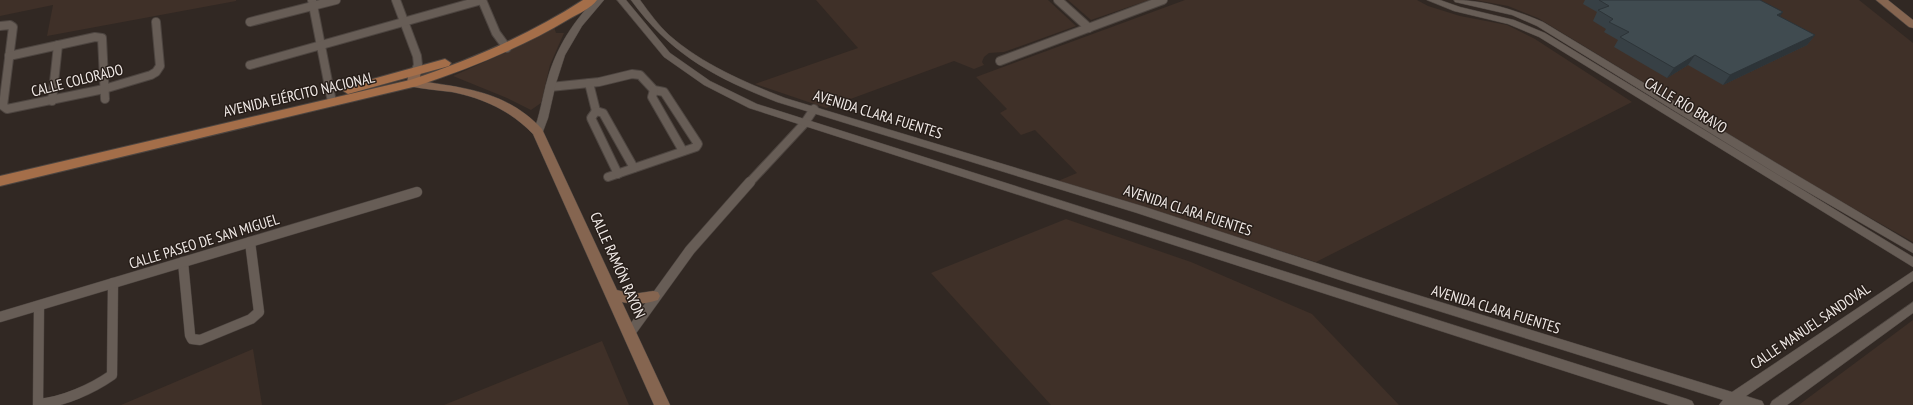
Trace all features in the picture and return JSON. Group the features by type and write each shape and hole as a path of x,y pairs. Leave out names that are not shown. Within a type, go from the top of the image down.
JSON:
{"main road":[{"name":"AVENIDA EJÉRCITO NACIONAL","path":"0,181 463,66 504,45 530,28 579,0"},
{"name":"AVENIDA EJÉRCITO NACIONAL","path":"504,45 544,30 591,0"},
{"path":"1881,0 1913,25"},
{"path":"414,78 494,101 520,114 541,136"},
{"name":"AVENIDA EJÉRCITO NACIONAL","path":"0,173 331,98"},
{"name":"CALLE RAMÓN RAYON","path":"541,136 662,405"},
{"path":"612,294 633,299 654,296"}],"street":[{"path":"250,22 312,3 336,0"},
{"path":"396,0 417,56 418,65 414,78"},
{"path":"250,65 405,23 482,0 504,45"},
{"path":"541,136 553,74 570,38 582,19 600,0"},
{"name":"AVENIDA CLARA FUENTES","path":"622,0 667,55 687,70 747,104 804,124 1687,405"},
{"name":"AVENIDA CLARA FUENTES","path":"635,0 671,40 698,61 751,88 814,109 1142,210 1729,402 1757,405"},
{"path":"1058,0 1089,28"},
{"path":"1000,61 1162,0"},
{"name":"CALLE RÍO BRAVO","path":"1431,0 1457,9 1512,22 1542,35 1913,249"},
{"name":"CALLE RÍO BRAVO","path":"1458,0 1514,12 1540,24 1725,141 1913,263"},
{"path":"312,3 331,98"},
{"name":"CALLE COLORADO","path":"2,92 4,108 11,109 104,89 142,78 156,72 160,66 156,22"},
{"path":"0,26 13,26 2,92"},
{"path":"9,56 95,37 102,38 104,89 106,99"},
{"path":"0,46 10,44"},
{"path":"52,101 58,45"},
{"path":"550,87 589,83 636,74 640,75 654,90 664,92 698,144 696,147 608,177"},
{"path":"589,83 596,111 591,118 618,174"},
{"path":"654,90 652,97 683,151"},
{"path":"630,333 654,296 722,212 804,124 814,109"},
{"path":"596,111 603,113 634,168"},
{"name":"CALLE PASEO DE SAN MIGUEL","path":"0,317 417,192"},
{"path":"183,262 190,335 195,340 200,340 251,319 259,312 250,242"},
{"name":"CALLE MANUEL SANDOVAL","path":"1729,402 1913,275"},
{"path":"39,306 36,400 38,404 42,405 55,402 96,385 112,375 113,283"},
{"path":"1777,405 1913,307"}],"shaded area":[{"path":"0,0 236,1 47,36 53,5 0,16"},
{"path":"816,0 1048,0 1076,26 1004,52 989,53 984,57 982,62 984,65 974,69 954,61 826,108 755,84 858,48"},
{"path":"1068,0 1149,0 1091,20"},
{"path":"1185,0 1417,0 1428,6 1460,16 1507,25 1535,39 1632,102 1316,262 1058,181 1077,173 1035,130 1021,135 1000,113 1007,109 976,77"},
{"path":"1475,0 1859,0 1913,43 1913,242 1816,187 1538,18 1508,6"},
{"path":"554,27 556,33 564,33 550,65 541,103 531,110 507,98 453,76 518,47"},
{"path":"1066,219 1191,262 1312,314 1399,405 1051,405 931,273"},
{"path":"1913,320 1913,405 1799,405 1800,404"},
{"path":"602,341 629,405 444,405"},
{"path":"253,349 262,405 121,405"}],"building":[{"path":"1599,0 1760,0 1783,12 1777,15 1815,35 1730,75 1695,55 1674,68 1620,37 1629,32 1609,22 1613,19 1598,10 1609,6"}]}
